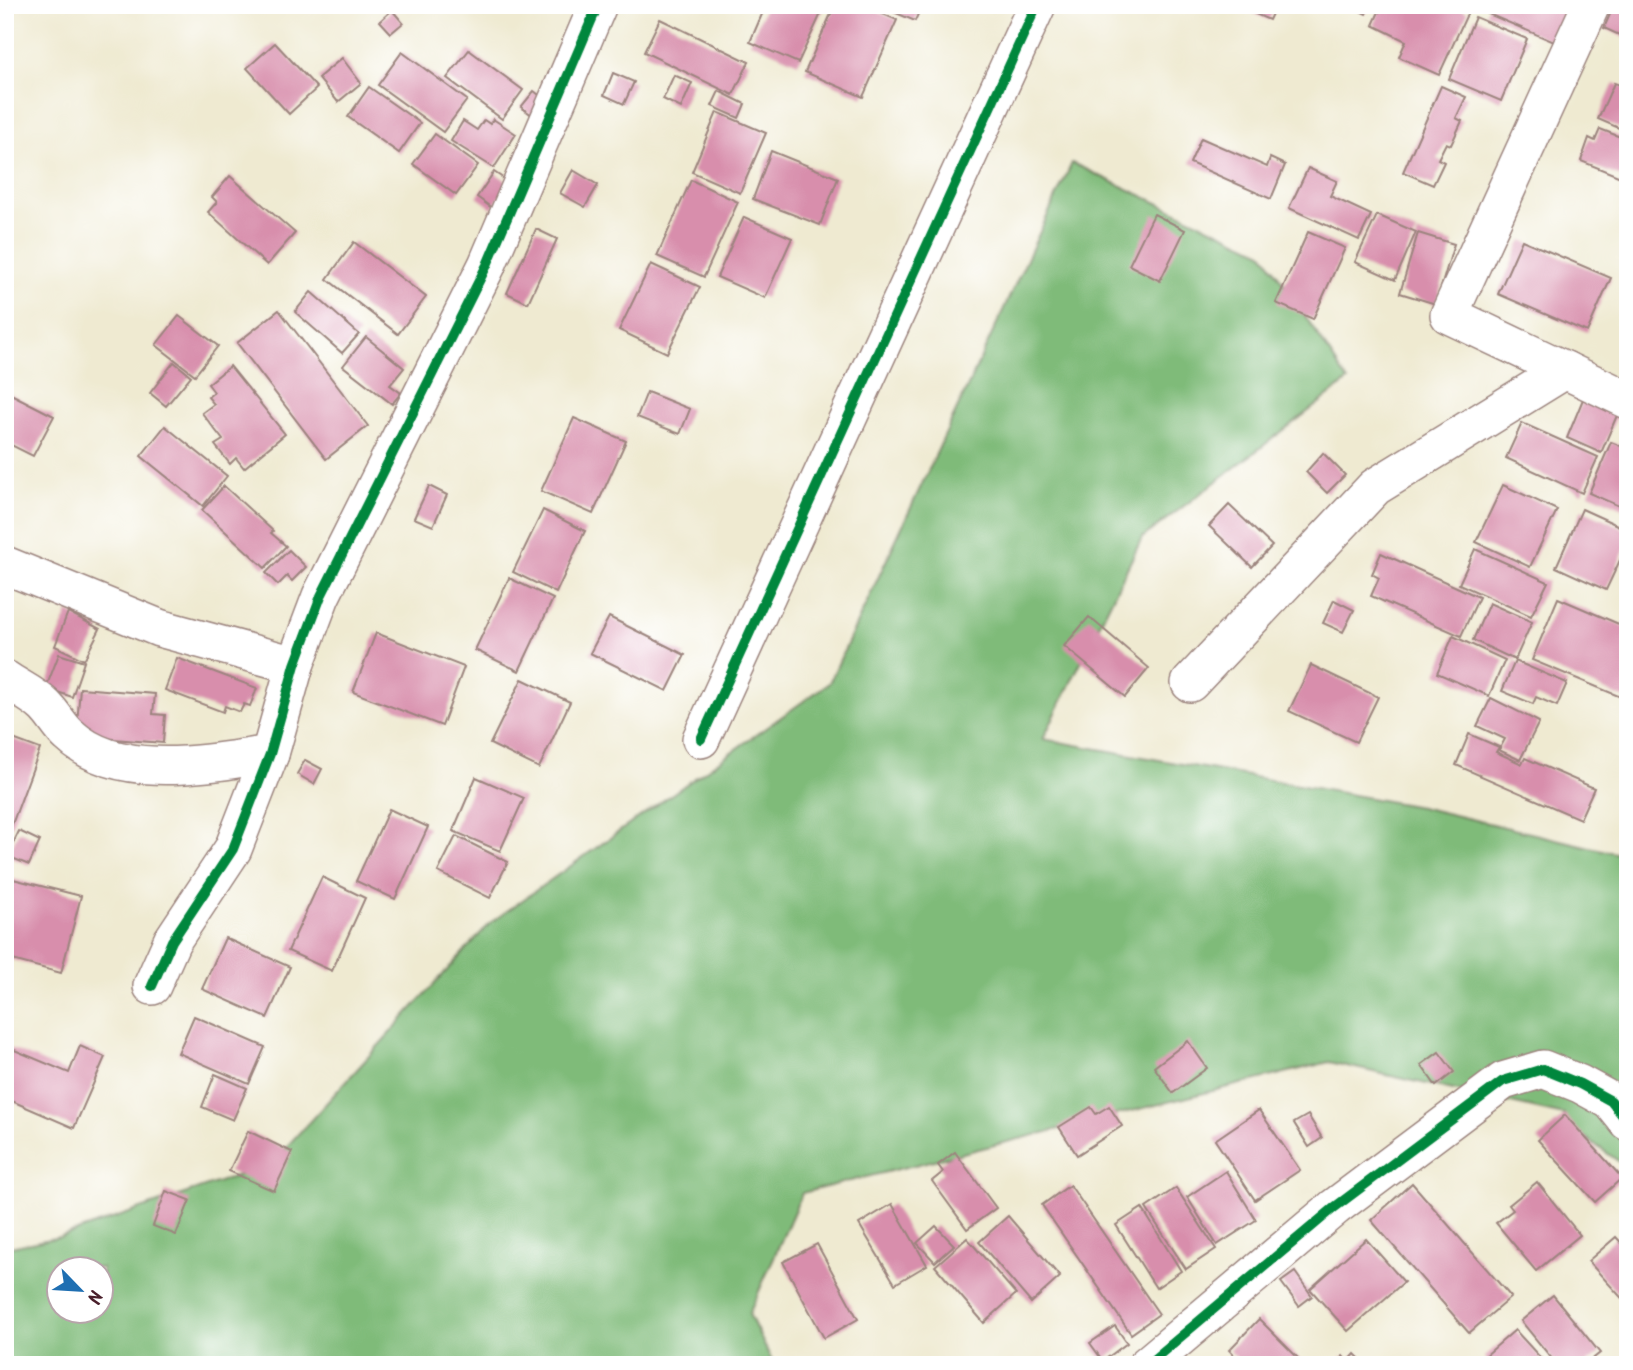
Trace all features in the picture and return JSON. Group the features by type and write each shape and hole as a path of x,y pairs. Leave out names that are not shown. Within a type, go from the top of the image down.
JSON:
{"street":[{"path":"152,986 172,941 233,849 270,754 295,665 321,596 487,265 598,5"},
{"path":"701,739 1037,5"},
{"path":"1591,5 1449,315 1628,400"},
{"path":"1190,683 1375,487 1565,370"},
{"path":"5,565 159,628 295,665"},
{"path":"5,679 44,705 69,735 88,748 107,756 145,766 223,761 270,754"},
{"path":"1147,1365 1335,1207 1503,1081 1543,1069 1580,1084 1611,1101 1628,1122"}],"green space":[{"path":"1072,163 1263,252 1348,381 1142,538 1043,739 1420,807 1628,856 1628,1168 1572,1128 1564,1115 1329,1062 802,1193 749,1314 774,1365 5,1365 5,1248 60,1237 271,1164 490,923 829,683"}],"building":[{"path":"529,5 552,5 548,14"},
{"path":"766,5 825,5 798,63 750,42"},
{"path":"835,5 862,5 897,20 863,97 805,72"},
{"path":"877,5 922,5 915,21"},
{"path":"1235,5 1276,5 1269,20"},
{"path":"1348,5 1370,5 1366,14"},
{"path":"1382,5 1453,5 1468,12 1439,75 1399,57 1406,41 1373,25"},
{"path":"1489,5 1584,5 1566,47 1486,13"},
{"path":"1614,5 1628,5 1628,39 1604,28"},
{"path":"392,10 403,23 391,33 380,21"},
{"path":"1475,17 1527,39 1501,101 1449,79"},
{"path":"660,19 749,62 733,95 644,52"},
{"path":"275,43 317,88 289,114 247,68"},
{"path":"469,50 523,90 502,119 447,78"},
{"path":"402,52 467,100 443,132 378,85"},
{"path":"342,58 361,83 338,102 318,78"},
{"path":"613,73 634,82 624,104 604,95"},
{"path":"674,75 692,83 681,108 663,99"},
{"path":"1614,83 1628,88 1628,132 1598,119"},
{"path":"1441,86 1466,97 1456,118 1462,121 1451,145 1446,143 1438,159 1444,162 1433,185 1403,172"},
{"path":"369,87 420,123 399,153 348,117"},
{"path":"534,91 548,102 536,118 521,107"},
{"path":"719,91 745,104 739,118 712,106"},
{"path":"717,112 766,133 740,193 692,172"},
{"path":"493,119 516,134 494,168 451,141 463,121 477,130 484,120 490,124"},
{"path":"1600,129 1628,140 1628,180 1581,161 1589,138 1595,141"},
{"path":"435,134 478,165 456,195 413,164"},
{"path":"1201,138 1267,167 1270,158 1285,165 1271,199 1190,163"},
{"path":"771,151 838,178 820,225 753,199"},
{"path":"1308,168 1337,181 1330,196 1371,215 1359,240 1289,208"},
{"path":"573,170 598,185 585,207 560,193"},
{"path":"494,172 510,183 492,208 477,197"},
{"path":"230,176 295,233 267,265 208,212 217,202 212,197"},
{"path":"691,180 738,202 704,277 657,256"},
{"path":"1154,214 1185,230 1160,281 1129,265"},
{"path":"1377,215 1416,232 1395,280 1355,262"},
{"path":"744,217 792,238 765,298 717,277"},
{"path":"536,229 557,239 528,303 507,293"},
{"path":"1308,232 1345,248 1313,319 1276,303"},
{"path":"1418,233 1454,244 1436,304 1400,293"},
{"path":"1522,240 1611,278 1587,332 1498,294"},
{"path":"354,242 426,297 398,334 327,279"},
{"path":"651,264 700,287 667,353 619,330"},
{"path":"311,292 359,334 342,353 295,312"},
{"path":"279,310 368,426 326,459 237,343"},
{"path":"179,316 218,346 195,375 156,345"},
{"path":"366,337 404,368 390,385 401,393 392,404 343,366"},
{"path":"174,362 191,376 166,406 150,393"},
{"path":"230,366 285,434 244,468 236,458 230,464 215,445 223,440 202,413 214,404 208,397 214,392 208,384"},
{"path":"5,391 54,416 33,456 5,442"},
{"path":"647,392 690,409 680,434 637,417"},
{"path":"1583,399 1618,413 1601,453 1567,438"},
{"path":"574,418 626,441 593,514 541,491"},
{"path":"1522,423 1598,457 1582,493 1506,458"},
{"path":"165,426 227,476 203,506 141,456"},
{"path":"1611,442 1628,449 1628,510 1589,493"},
{"path":"1323,453 1345,475 1327,493 1306,472"},
{"path":"1503,485 1557,510 1530,567 1476,542"},
{"path":"224,486 286,546 265,568 202,510"},
{"path":"429,486 447,495 433,526 414,518"},
{"path":"1229,505 1272,546 1252,567 1209,526"},
{"path":"1582,509 1628,530 1628,543 1606,590 1556,567"},
{"path":"543,510 585,531 556,593 513,572"},
{"path":"1475,549 1548,582 1531,616 1459,584"},
{"path":"289,550 306,567 292,581 287,576 278,585 266,573"},
{"path":"1381,553 1479,597 1461,636 1371,596 1379,578 1372,574"},
{"path":"509,578 553,599 519,671 475,650"},
{"path":"1558,598 1628,628 1628,700 1532,660"},
{"path":"1334,600 1354,610 1343,632 1323,623"},
{"path":"1489,603 1532,622 1515,660 1473,640"},
{"path":"68,612 100,629 84,660 55,646"},
{"path":"609,617 685,655 667,691 590,653"},
{"path":"1089,617 1149,668 1125,697 1064,646"},
{"path":"376,633 464,667 442,726 353,692"},
{"path":"1453,636 1505,660 1489,696 1437,673"},
{"path":"59,654 84,662 72,697 46,688"},
{"path":"177,658 257,688 250,706 244,704 240,712 225,706 223,712 165,690"},
{"path":"1515,661 1567,683 1557,706 1536,697 1533,704 1502,691"},
{"path":"1311,665 1378,697 1356,742 1289,711"},
{"path":"522,679 570,702 539,768 490,744"},
{"path":"80,688 155,694 153,714 165,715 163,743 76,736"},
{"path":"1491,698 1539,722 1520,760 1499,750 1505,739 1477,726"},
{"path":"1469,734 1499,747 1496,752 1522,764 1525,758 1594,788 1580,819 1456,765"},
{"path":"5,736 40,749 11,827 5,824"},
{"path":"305,760 322,769 314,784 297,774"},
{"path":"476,777 524,798 500,851 453,831"},
{"path":"389,809 428,827 395,899 356,881"},
{"path":"19,831 40,841 29,865 7,856"},
{"path":"456,836 508,862 490,898 438,872"},
{"path":"5,877 81,896 61,973 5,958"},
{"path":"322,877 365,898 332,971 288,951"},
{"path":"225,938 290,967 267,1018 202,989"},
{"path":"194,1016 265,1047 249,1084 178,1053"},
{"path":"1188,1041 1207,1068 1173,1093 1154,1067"},
{"path":"5,1046 69,1073 80,1046 105,1057 74,1128 5,1098"},
{"path":"1439,1052 1454,1072 1436,1086 1421,1065"},
{"path":"215,1074 247,1088 233,1120 202,1107"},
{"path":"1109,1106 1122,1126 1077,1155 1059,1127 1091,1107 1096,1114"},
{"path":"1259,1110 1300,1170 1255,1200 1215,1140"},
{"path":"1308,1115 1322,1138 1309,1147 1294,1123"},
{"path":"1565,1115 1622,1178 1595,1202 1538,1140"},
{"path":"248,1131 292,1152 274,1191 229,1171"},
{"path":"955,1152 996,1208 967,1229 932,1181 943,1172 938,1165"},
{"path":"1226,1171 1256,1220 1217,1245 1187,1197"},
{"path":"1537,1182 1580,1235 1536,1271 1496,1223 1513,1210 1509,1205"},
{"path":"1412,1183 1511,1297 1469,1333 1371,1220"},
{"path":"1070,1185 1159,1314 1131,1334 1042,1205"},
{"path":"1176,1188 1216,1249 1186,1269 1146,1208"},
{"path":"166,1191 190,1200 176,1235 153,1226"},
{"path":"892,1204 927,1265 895,1284 859,1224"},
{"path":"1142,1208 1181,1271 1156,1288 1116,1225"},
{"path":"1008,1216 1060,1277 1031,1303 979,1242"},
{"path":"936,1226 954,1245 935,1262 917,1243"},
{"path":"1616,1237 1628,1250 1628,1305 1588,1261"},
{"path":"967,1238 1016,1294 984,1323 935,1266"},
{"path":"1366,1239 1404,1282 1348,1331 1310,1289"},
{"path":"817,1244 858,1319 824,1338 783,1262"},
{"path":"1295,1272 1312,1296 1299,1306 1281,1282"},
{"path":"1553,1295 1600,1353 1585,1365 1557,1365 1521,1321"},
{"path":"1259,1319 1305,1365 1243,1365 1229,1350"},
{"path":"1115,1326 1127,1343 1103,1361 1090,1343"},
{"path":"1515,1330 1547,1365 1491,1365 1484,1357"},
{"path":"1355,1354 1366,1365 1335,1365 1343,1356 1348,1362"}],"cycle path":[{"path":"152,986 172,941 233,849 270,754 295,665 321,596 487,265 598,5"},
{"path":"701,739 1037,5"},
{"path":"1147,1365 1335,1207 1503,1081 1543,1069 1580,1084 1611,1101 1628,1122"}]}
